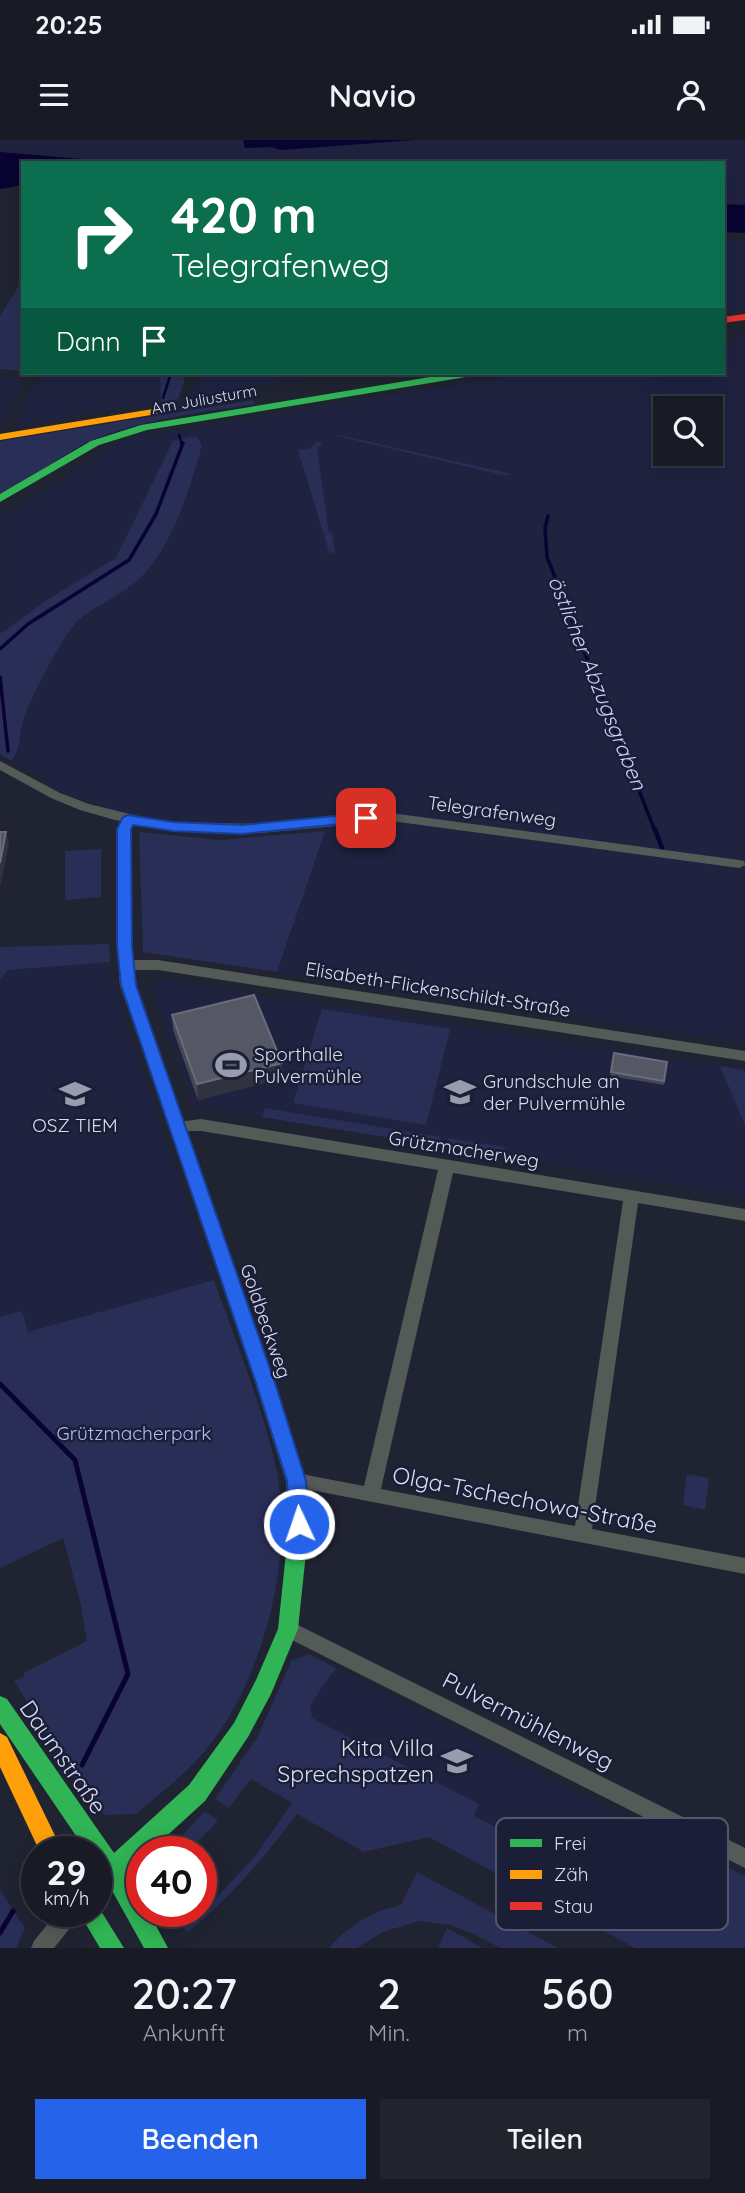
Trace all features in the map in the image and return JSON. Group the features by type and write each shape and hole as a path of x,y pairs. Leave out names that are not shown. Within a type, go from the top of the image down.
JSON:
{"main road":[{"path":"725,320 745,317"},
{"path":"725,332 745,329"},
{"name":"Am Juliusturm","path":"0,499 86,448 131,430 387,375"},
{"name":"Am Juliusturm","path":"0,437 457,375"},
{"name":"Goldbeckweg","path":"112,1869 197,1793 232,1746 264,1687 288,1629 297,1557 296,1481 267,1386 128,985 125,965 124,829 128,820"},
{"name":"Daumstraße","path":"0,1706 89,1836"},
{"path":"0,1744 44,1836"},
{"name":"Daumstraße","path":"112,1869 157,1948"},
{"path":"99,1927 113,1948"}],"street":[{"name":"Telegrafenweg","path":"0,765 59,798 128,820 242,830 347,818 391,817 739,864"},
{"name":"Elisabeth-Flickenschildt-Straße","path":"125,965 158,965 745,1056"},
{"name":"Grützmacherweg","path":"176,1127 201,1125 745,1215"},
{"path":"371,1495 447,1166"},
{"path":"582,1535 631,1196"},
{"name":"Olga-Tschechowa-Straße","path":"296,1481 745,1566"},
{"name":"Pulvermühlenweg","path":"288,1629 665,1818"},
{"name":"Pulvermühlenweg","path":"728,1849 745,1858"},
{"path":"41,1948 58,1927"}],"shaded area":[{"path":"0,140 243,140 245,148 271,147 281,150 415,140 745,140 745,205 725,204 725,161 103,161 0,152"},
{"path":"243,140 415,140 281,150 271,147 245,148"},
{"path":"0,152 103,161 21,161 21,185 0,189"},
{"path":"725,204 745,205 745,233 725,232"},
{"path":"725,239 745,240 745,308 725,312"},
{"path":"745,337 745,1043 277,972 325,831 340,813 250,823 155,819 116,811 69,796 48,786 48,782 0,754 1,516 112,447 135,437 515,375 725,375 725,341"},
{"path":"0,375 18,378 24,382 0,428"},
{"path":"160,375 161,402 15,425 39,376"},
{"path":"199,375 328,375 191,397"},
{"name":"OSZ TIEM","path":"110,962 110,973 214,1280 27,1332 22,1311 0,1317 0,979 8,970"},
{"name":"Grundschule an der Pulvermühle","path":"158,979 720,1066 745,1125 745,1197 193,1106 150,984"},
{"name":"Kita Villa Sprechspatzen","path":"336,1668 630,1818 496,1818 496,1827 474,1816 479,1804 312,1718 310,1705"}],"green space":[{"path":"21,282 20,371 0,369 0,316"},
{"path":"160,375 183,375 184,383 178,399 161,402"},
{"path":"253,400 255,404 170,418 108,434 78,447 0,493 0,441"},
{"path":"196,436 202,445 192,480 161,552 138,580 73,626 31,701 23,721 18,747 11,761 0,754 0,634 47,600 116,558 173,441"},
{"path":"337,436 511,474 507,476"},
{"path":"317,441 322,443 317,449 329,533 332,533 335,552 324,554 329,552 298,450 310,449"},
{"path":"325,831 277,972 143,952 139,832 220,840"},
{"path":"101,849 101,897 65,900 65,851"},
{"path":"109,944 110,962 8,970 0,979 0,947"},
{"path":"322,1009 450,1029 426,1125 293,1103"},
{"path":"720,1066 745,1070 745,1125"},
{"path":"265,1108 441,1137 439,1146 262,1117"},
{"path":"448,1138 505,1147 503,1156 446,1147"},
{"name":"Grützmacherpark","path":"214,1280 257,1399 277,1472 281,1546 276,1585 255,1664 219,1733 189,1768 136,1814 105,1815 71,1772 14,1681 25,1676 23,1673 87,1641 80,1601 63,1538 0,1568 0,1317 22,1311 28,1332"},
{"path":"687,1474 709,1478 705,1510 683,1505"},
{"path":"309,1654 336,1668 310,1705 312,1718 479,1804 474,1816 496,1827 496,1873 429,1837 364,1852 297,1814 246,1877 217,1906 217,1897 256,1855 292,1803 251,1779 229,1808 215,1799 258,1736 291,1661"},
{"path":"205,1811 218,1821 204,1836 181,1836"},
{"path":"728,1868 745,1876 745,1948 635,1948 602,1930 728,1930"},
{"path":"417,1872 496,1915 496,1930 525,1930 558,1948 500,1948 472,1933 449,1925 419,1921 383,1932 357,1948 329,1948 361,1920 401,1905"},
{"path":"0,1890 21,1922 21,1927 25,1928 16,1948 0,1948"},
{"path":"183,1927 194,1927 187,1933"},
{"path":"447,1928 483,1948 438,1948"}],"building":[{"path":"0,832 6,832 0,863"},
{"name":"Sporthalle Pulvermühle","path":"254,995 282,1063 197,1084 172,1015"},
{"path":"614,1053 667,1062 664,1081 611,1072"}],"waterway":[{"path":"163,398 170,375"},
{"path":"179,435 182,445"},
{"path":"0,649 28,624 129,560 156,514 183,443"},
{"name":"östlicher Abzugsgraben","path":"548,516 545,528 547,557 655,831"},
{"path":"0,677 8,751"},
{"name":"östlicher Abzugsgraben","path":"655,829 662,848"},
{"path":"0,1384 75,1460 128,1674 82,1765"},
{"path":"0,1933 13,1911"}],"traffic: fast":[{"path":"0,499 95,443 145,427 460,375"},
{"path":"128,820 124,829 124,946 128,985 167,1096"},
{"path":"112,1870 197,1793 241,1730 264,1687 288,1629 299,1524 296,1481 254,1349"},
{"path":"0,1706 112,1869 157,1948"},
{"path":"99,1927 113,1948"}],"traffic: slow":[{"path":"0,437 153,412"},
{"path":"167,1096 254,1349"},
{"path":"0,1744 44,1836"}],"traffic: jam":[{"path":"725,320 745,317"}],"place":[{"name":"Sporthalle Pulvermühle","path":"231,1065"},
{"name":"Grundschule an der Pulvermühle","path":"460,1092"},
{"name":"OSZ TIEM","path":"75,1094"},
{"name":"Kita Villa Sprechspatzen","path":"457,1761"}],"route":[{"path":"299,1524 296,1481 267,1386 128,985 124,946 124,829 128,820 242,830 366,818"}]}
